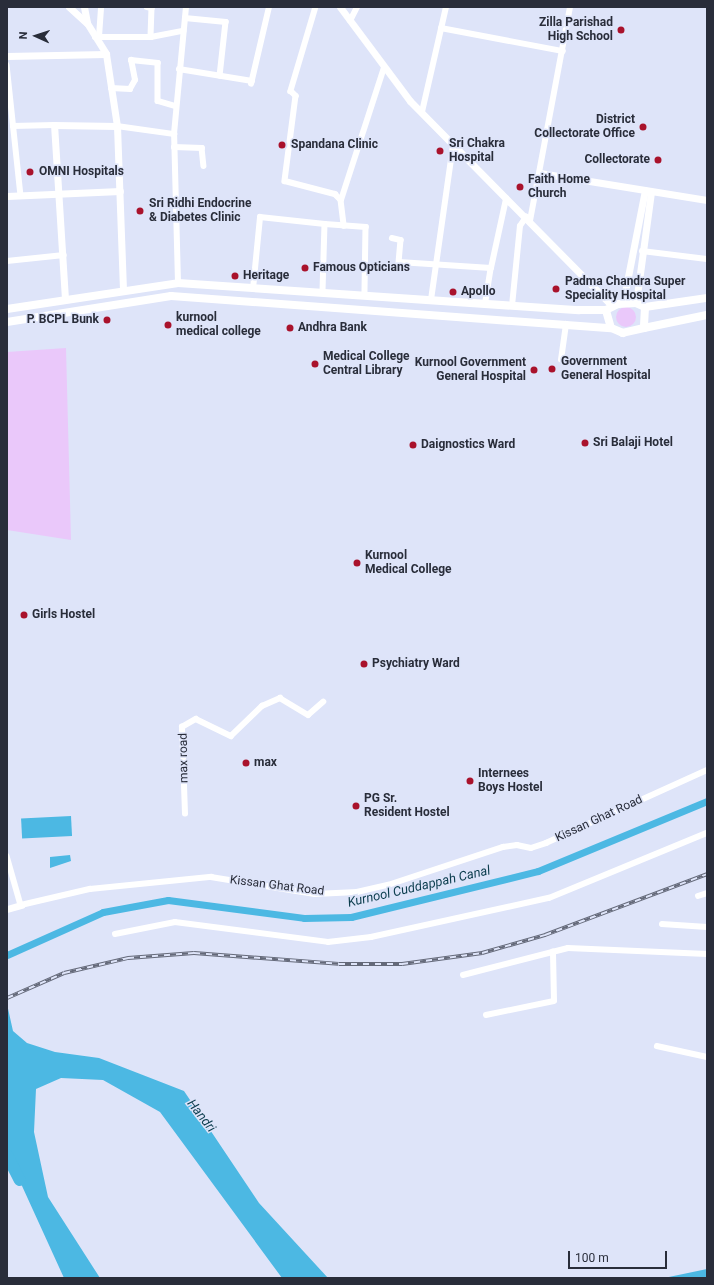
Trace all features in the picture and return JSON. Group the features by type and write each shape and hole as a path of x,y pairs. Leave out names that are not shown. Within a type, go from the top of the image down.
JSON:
{"main road":[{"path":"7,309 123,290 178,283 365,294 512,306 609,308 623,302 636,303 645,307 707,298"},
{"path":"123,290 124,300"},
{"path":"7,322 124,300 171,296 566,324 611,328 623,333 707,315"},
{"path":"644,328 645,307"},
{"path":"609,308 611,328"}],"street":[{"path":"69,7 87,23 97,37 106,54 117,126 123,290"},
{"path":"84,7 87,23"},
{"path":"97,37 101,7"},
{"path":"147,7 152,8 151,38"},
{"path":"178,283 174,134 175,106 186,7"},
{"path":"179,69 252,82 269,7"},
{"path":"316,7 291,91 296,96 285,181 335,194 340,200"},
{"path":"340,7 384,68 422,112 453,146 528,219 609,308"},
{"path":"350,21 357,7"},
{"path":"422,112 446,7"},
{"path":"512,306 520,226 528,219 540,173 570,7"},
{"path":"185,18 226,22 220,76"},
{"path":"442,28 563,51"},
{"path":"97,37 151,38 183,31"},
{"path":"7,56 106,54"},
{"path":"112,88 130,89 135,80 131,60 158,63 158,101 175,106"},
{"path":"7,65 21,195"},
{"path":"344,226 340,200 384,68"},
{"path":"54,125 58,193 64,255 65,299"},
{"path":"13,126 117,126 174,134"},
{"path":"431,300 453,146"},
{"path":"174,147 202,148 204,166"},
{"path":"540,173 707,200"},
{"path":"7,196 120,191"},
{"path":"623,302 648,191"},
{"path":"636,303 648,191"},
{"path":"485,304 490,268 506,199"},
{"path":"253,288 260,217 366,228 365,294"},
{"path":"323,292 325,224"},
{"path":"392,238 401,240 399,262 490,268"},
{"path":"634,250 707,259"},
{"path":"7,261 64,255"},
{"path":"561,360 566,324"},
{"name":"max road","path":"185,814 182,727 196,719 231,736 262,706 280,698 308,715 323,702"},
{"name":"Kissan Ghat Road","path":"21,905 90,889 210,877 315,894 357,892 388,885 503,847 517,845 531,848 546,843 707,770"},
{"path":"116,934 175,922 328,942 370,937 549,898 707,833"},
{"path":"7,856 21,905 7,909"},
{"path":"698,896 707,893"},
{"path":"662,924 707,927"},
{"path":"463,975 568,948 707,954"},
{"path":"486,1015 554,1001 553,952"},
{"path":"657,1046 707,1057"}],"shaded area":[{"path":"622,307 630,307 636,313 636,321 630,327 622,327 616,321 616,313"},
{"path":"66,348 71,540 7,530 7,352"}],"water":[{"path":"71,816 72,836 22,839 21,819"},
{"path":"70,855 71,861 50,868 50,857"},
{"path":"7,1004 13,1031 27,1043 55,1052 99,1058 184,1091 259,1203 328,1278 282,1278 160,1112 103,1080 61,1078 36,1089 34,1132 48,1197 100,1278 64,1278 7,1153"},
{"path":"707,1269 707,1278 664,1278"}],"waterway":[{"name":"Kurnool Cuddappah Canal","path":"7,955 103,912 168,900 304,918 351,917 538,871 707,801"},
{"path":"7,1155 20,1180"}],"railway":[{"path":"7,998 64,973 128,958 194,953 339,964 402,964 482,953 545,935 707,874"}],"place":[{"name":"Zilla Parishad High School","path":"621,30"},
{"name":"District Collectorate Office","path":"643,127"},
{"name":"Spandana Clinic","path":"282,145"},
{"name":"Sri Chakra Hospital","path":"440,151"},
{"name":"Collectorate","path":"658,160"},
{"name":"OMNI Hospitals","path":"30,172"},
{"name":"Faith Home Church","path":"520,187"},
{"name":"Sri Ridhi Endocrine & Diabetes Clinic","path":"140,211"},
{"name":"Famous Opticians","path":"305,268"},
{"name":"Heritage","path":"235,276"},
{"name":"Padma Chandra Super Speciality Hospital","path":"556,289"},
{"name":"Apollo","path":"453,292"},
{"name":"P. BCPL Bunk","path":"107,320"},
{"name":"kurnool medical college","path":"168,325"},
{"name":"Andhra Bank","path":"290,328"},
{"name":"Medical College Central Library","path":"315,364"},
{"name":"Government General Hospital","path":"552,369"},
{"name":"Kurnool Government General Hospital","path":"534,370"},
{"name":"Sri Balaji Hotel","path":"585,443"},
{"name":"Daignostics Ward","path":"413,445"},
{"name":"Kurnool Medical College","path":"357,563"},
{"name":"Girls Hostel","path":"24,615"},
{"name":"Psychiatry Ward","path":"364,664"},
{"name":"max","path":"246,763"},
{"name":"Internees Boys Hostel","path":"470,781"},
{"name":"PG Sr. Resident Hostel","path":"356,806"}],"water label":[{"name":"Handri","path":"201,1116"}]}
